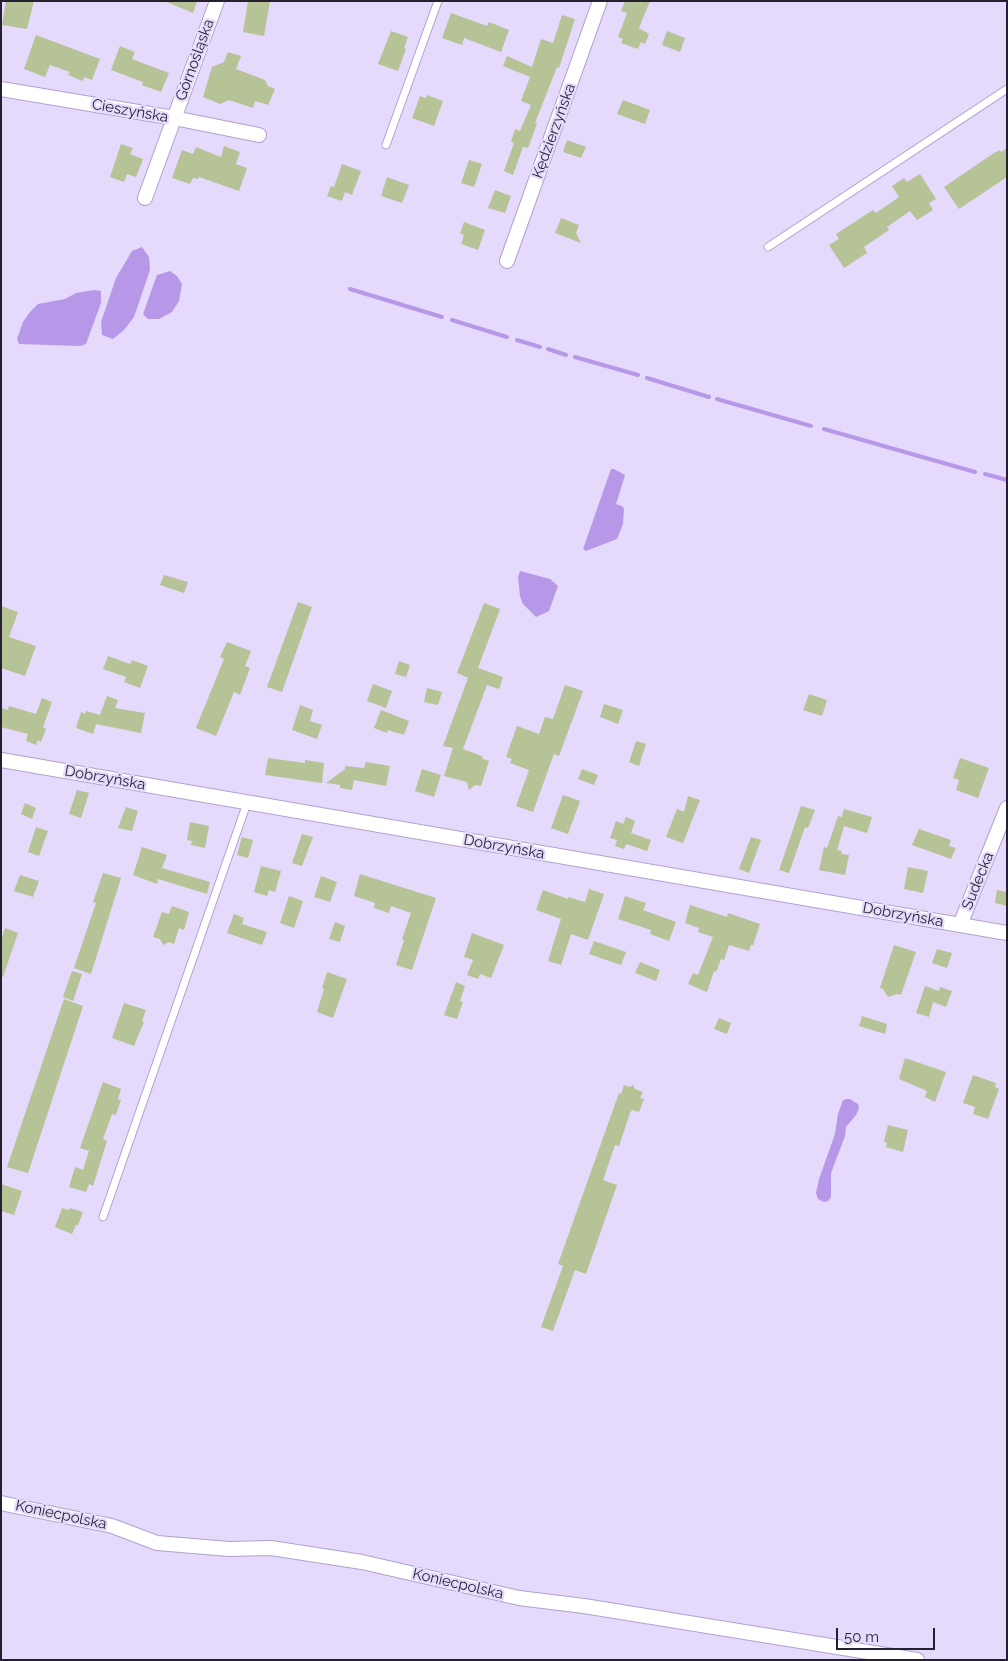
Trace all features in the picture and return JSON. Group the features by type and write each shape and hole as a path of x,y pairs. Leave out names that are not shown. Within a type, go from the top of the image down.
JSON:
{"street":[{"name":"Górnośląska","path":"145,198 217,1"},
{"name":"Kędzierzyńska","path":"507,260 600,1"},
{"name":"Cieszyńska","path":"1,89 174,118 259,135"},
{"name":"Dobrzyńska","path":"1,760 1007,933"},
{"name":"Sudecka","path":"960,925 1007,808"},
{"name":"Koniecpolska","path":"1,1503 112,1526 157,1543 229,1549 271,1548 362,1562 519,1598 593,1607 917,1660"}],"lane":[{"path":"386,145 438,1"},
{"path":"768,247 1007,89"},
{"path":"103,1217 247,803"}],"shaded area":[{"path":"142,247 149,257 150,270 134,317 124,330 113,339 102,335 101,322 116,278 132,251"},
{"path":"170,271 177,276 182,284 179,301 172,312 159,319 148,319 143,314 157,275"},
{"path":"94,290 101,291 101,303 86,344 80,346 19,344 17,339 23,322 38,304 65,299 76,293"},
{"path":"611,469 625,475 616,504 624,509 623,524 617,539 586,551 583,549"},
{"path":"520,571 550,579 558,586 549,611 536,617 523,604 518,577"},
{"path":"847,1099 858,1104 859,1108 846,1127 845,1136 831,1173 831,1197 828,1201 824,1202 818,1199 816,1193 819,1179 835,1134 838,1114 843,1100"}],"building":[{"path":"6,1 34,1 27,29 2,25"},
{"path":"164,1 197,1 193,13"},
{"path":"248,1 270,1 264,36 243,32"},
{"path":"625,1 650,1 639,28 649,34 645,44 641,42 638,49 621,43 623,39 618,37 627,13 621,11"},
{"path":"451,13 487,26 489,22 509,30 501,52 464,38 462,45 442,38"},
{"path":"562,15 575,19 559,68 557,67 535,123 537,124 528,148 523,147 513,175 504,171 514,143 511,142 515,129 520,131 531,105 521,101 530,77 503,66 507,56 532,67 541,39 553,43"},
{"path":"391,31 408,37 398,71 378,64"},
{"path":"667,31 685,38 680,52 662,45"},
{"path":"36,35 100,59 92,80 84,77 83,81 68,75 70,72 50,65 45,77 24,69"},
{"path":"120,46 135,52 132,59 169,73 161,92 142,85 143,82 111,70"},
{"path":"228,52 241,56 236,69 265,80 268,86 275,89 268,105 255,101 253,108 229,100 220,104 203,97 212,67 224,62"},
{"path":"427,95 443,101 434,126 412,118 420,96 426,98"},
{"path":"623,100 650,110 645,124 617,114"},
{"path":"567,140 586,147 581,158 563,152"},
{"path":"121,144 133,148 130,154 143,159 136,177 127,174 124,182 110,177"},
{"path":"224,146 240,152 236,164 247,168 239,191 199,177 198,179 193,178 190,184 172,178 182,150 193,154 196,147 221,157"},
{"path":"1007,148 1007,177 959,209 944,187 994,153 1000,150 1001,152"},
{"path":"469,160 482,164 474,187 461,183"},
{"path":"342,164 361,171 352,195 345,192 342,201 327,196 331,186 334,187"},
{"path":"920,174 936,199 929,203 933,210 917,220 910,211 887,227 889,230 864,247 867,253 844,268 829,245 839,239 836,234 873,210 876,213 899,197 892,186 904,178 907,182"},
{"path":"387,177 409,185 402,203 381,196"},
{"path":"495,190 511,196 505,213 488,208"},
{"path":"561,218 579,225 576,233 581,243 555,233"},
{"path":"464,222 485,230 478,250 461,244 464,235 460,233"},
{"path":"164,575 188,582 184,593 160,585"},
{"path":"298,602 312,607 282,692 267,687"},
{"path":"484,603 500,609 478,668 503,677 499,689 487,685 463,749 482,756 483,759 489,761 481,786 475,785 469,790 467,782 444,776 453,748 443,746 468,678 457,673"},
{"path":"1,606 18,612 9,637 36,646 25,676 1,668"},
{"path":"227,642 251,651 245,666 250,668 240,695 234,692 216,736 196,728 224,659 220,657"},
{"path":"108,656 130,664 132,660 148,666 140,688 124,682 126,677 103,669"},
{"path":"399,661 410,665 406,677 395,674"},
{"path":"373,684 392,691 386,708 367,701"},
{"path":"565,685 583,691 559,756 554,754 533,812 516,806 529,770 510,763 512,759 506,757 517,726 539,734 545,717 553,719"},
{"path":"427,688 442,692 438,705 424,702"},
{"path":"809,694 827,700 822,716 803,710"},
{"path":"107,696 118,700 115,708 145,713 141,733 96,724 93,734 76,728 81,712 85,714 86,711 100,715"},
{"path":"42,698 52,702 43,727 46,729 41,742 38,740 36,745 26,741 28,734 1,727 1,708 8,710 9,706 36,714"},
{"path":"604,704 623,710 618,724 600,717"},
{"path":"300,705 313,710 310,721 322,725 317,739 292,730"},
{"path":"381,710 409,721 404,735 388,730 387,733 374,728"},
{"path":"636,741 646,744 639,766 629,762"},
{"path":"268,758 305,763 305,760 324,763 322,783 265,775"},
{"path":"960,758 989,768 978,798 956,790 959,780 953,778"},
{"path":"366,762 390,766 386,786 354,780 352,790 340,788 340,785 326,783 345,769 345,766 364,768"},
{"path":"422,769 441,775 434,797 415,791"},
{"path":"582,769 598,775 594,785 578,779"},
{"path":"77,790 89,793 81,818 69,814"},
{"path":"563,795 580,801 568,834 551,828"},
{"path":"688,796 700,800 683,843 666,837 677,809 684,812"},
{"path":"25,803 36,808 32,819 21,814"},
{"path":"801,806 815,810 808,828 805,827 789,873 779,870"},
{"path":"126,807 138,811 132,831 118,828"},
{"path":"844,809 872,817 867,833 844,826 837,850 842,851 841,854 849,855 845,875 819,870 824,847 827,848 838,816 842,817"},
{"path":"626,817 635,821 631,833 651,840 647,851 626,844 624,849 615,846 617,840 610,838 616,821 623,824"},
{"path":"190,822 209,826 205,848 191,845 192,841 187,840"},
{"path":"36,827 48,831 39,856 28,852"},
{"path":"919,829 951,840 949,846 956,848 951,859 912,845"},
{"path":"302,834 313,837 302,866 292,863"},
{"path":"242,837 253,840 248,858 237,855"},
{"path":"751,837 761,840 749,873 739,869"},
{"path":"142,847 167,855 162,868 210,882 207,894 158,879 157,884 133,875"},
{"path":"261,866 281,871 275,892 269,890 267,896 254,892"},
{"path":"908,867 928,871 923,893 904,889"},
{"path":"103,873 121,878 91,974 74,968 96,903 93,902"},
{"path":"360,874 436,898 412,970 396,965 411,913 391,906 389,913 374,908 375,903 354,896"},
{"path":"20,875 39,881 33,897 14,891"},
{"path":"321,876 337,882 330,902 314,897"},
{"path":"589,889 604,894 588,940 571,934 561,965 548,961 561,919 536,910 543,890 568,899 568,897 585,902"},
{"path":"997,890 1007,892 1007,906 995,903"},
{"path":"289,896 303,901 294,928 280,923"},
{"path":"625,896 646,903 643,910 676,922 669,941 650,934 651,930 618,919"},
{"path":"690,905 727,917 728,913 760,924 749,951 729,945 724,960 721,959 716,972 714,971 707,992 688,984 693,973 698,975 713,937 698,932 699,928 685,923"},
{"path":"172,906 189,912 184,930 179,928 174,944 169,942 163,945 160,939 153,937 162,912 169,914"},
{"path":"234,914 244,918 242,924 267,932 262,945 227,933"},
{"path":"335,922 345,926 340,942 329,939"},
{"path":"5,928 18,933 3,977 1,977 1,940"},
{"path":"472,933 504,945 491,978 480,974 478,979 467,975 473,960 464,957"},
{"path":"594,941 626,952 621,965 589,954"},
{"path":"894,945 916,952 901,995 897,994 888,997 883,989 880,988"},
{"path":"937,949 952,953 947,968 932,963"},
{"path":"640,962 660,970 656,981 635,973"},
{"path":"72,971 82,974 73,1001 63,997"},
{"path":"327,972 347,979 333,1018 317,1012"},
{"path":"456,982 465,986 460,1001 463,1002 457,1019 444,1015"},
{"path":"925,986 939,991 940,987 952,991 946,1007 933,1002 929,1017 916,1013"},
{"path":"64,999 83,1006 28,1173 7,1167"},
{"path":"124,1003 146,1010 142,1021 144,1022 134,1046 112,1038"},
{"path":"862,1016 887,1024 885,1034 859,1026"},
{"path":"719,1018 731,1023 727,1034 714,1029"},
{"path":"905,1058 946,1072 935,1102 925,1097 927,1091 899,1079"},
{"path":"973,1075 996,1083 995,1087 999,1089 988,1119 973,1114 975,1107 963,1103"},
{"path":"103,1082 121,1089 118,1099 121,1100 116,1115 112,1114 103,1139 107,1141 93,1186 89,1184 86,1192 69,1187 75,1167 83,1170 89,1151 80,1148"},
{"path":"624,1085 630,1087 633,1085 635,1089 643,1092 640,1098 644,1099 639,1112 632,1110 630,1113 619,1146 615,1145 603,1180 617,1185 586,1274 575,1270 553,1331 541,1327 563,1266 558,1264 619,1093 621,1094"},
{"path":"888,1125 908,1130 903,1152 886,1147 887,1143 884,1142"},
{"path":"1,1184 22,1191 14,1215 1,1211"},
{"path":"62,1208 83,1212 72,1234 55,1227"}],"waterway":[{"path":"350,289 442,317"},
{"path":"452,320 507,337"},
{"path":"517,340 540,347"},
{"path":"548,349 566,355"},
{"path":"575,357 638,375"},
{"path":"647,378 709,397"},
{"path":"717,399 811,426"},
{"path":"824,429 975,472"},
{"path":"985,474 1007,480"}]}
